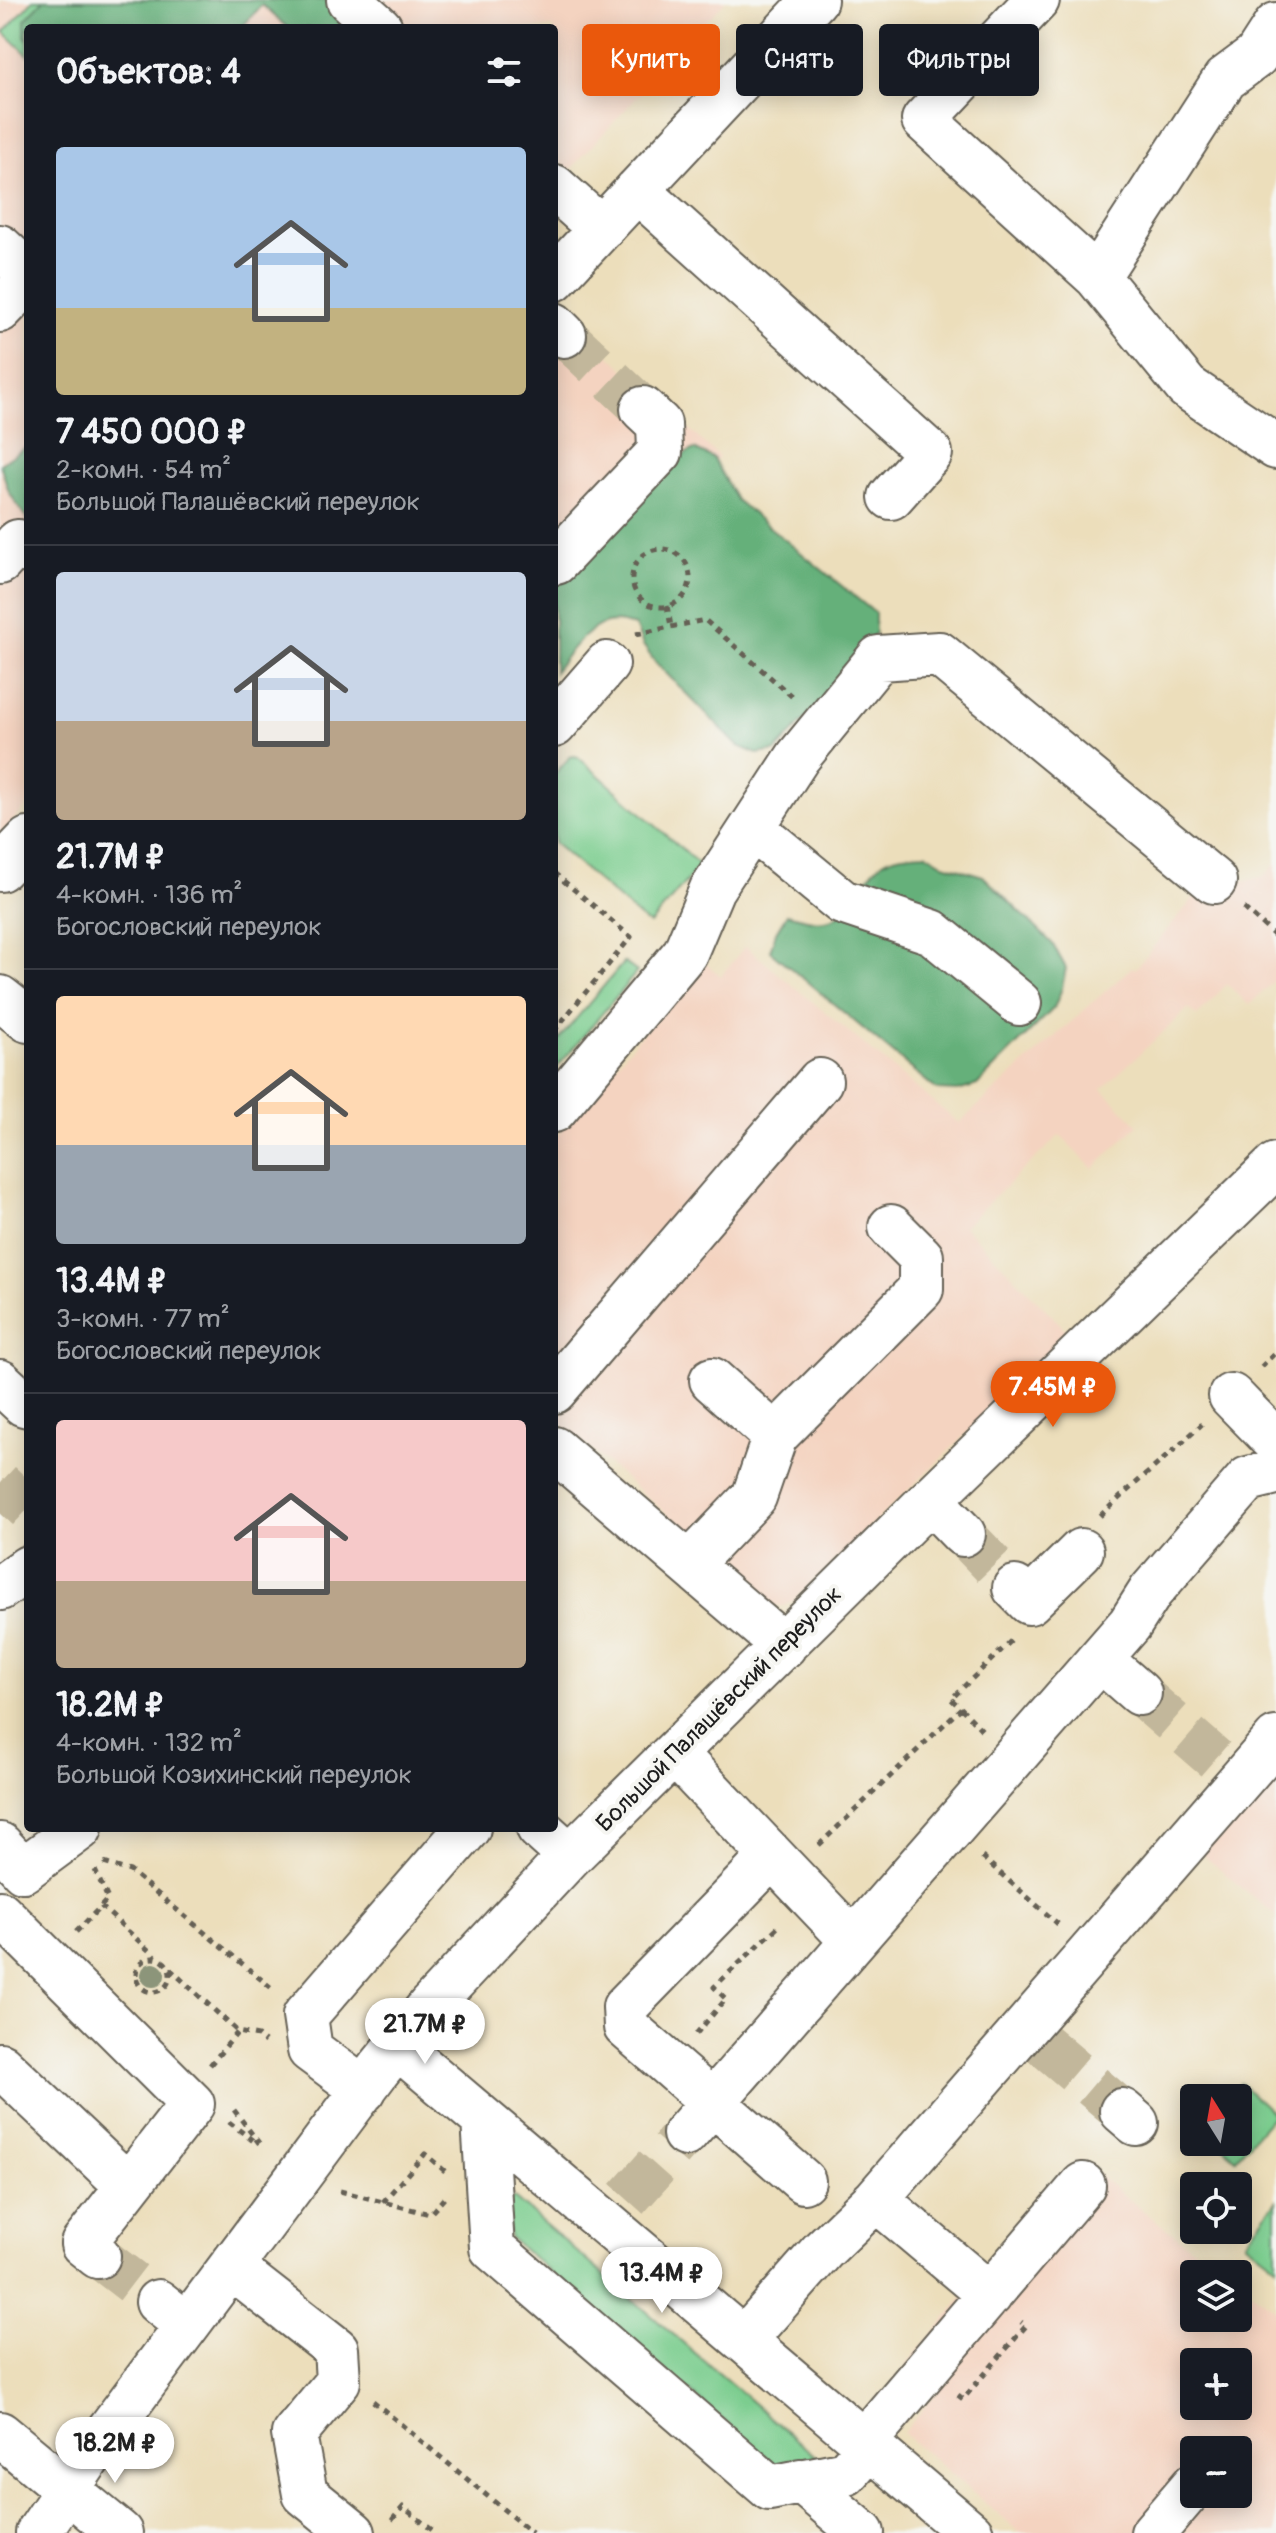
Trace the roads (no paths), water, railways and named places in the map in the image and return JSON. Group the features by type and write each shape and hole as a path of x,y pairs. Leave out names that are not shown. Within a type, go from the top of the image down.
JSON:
{"street":[{"path":"349,0 376,24"},
{"path":"558,275 815,0"},
{"path":"1037,0 924,120 1097,277 1187,387 1276,447"},
{"path":"1097,277 1225,79 1256,56 1276,25"},
{"path":"637,190 930,453 891,497"},
{"path":"558,191 601,229"},
{"path":"0,247 24,269"},
{"path":"0,310 24,285"},
{"path":"558,560 660,452 659,424 643,409"},
{"path":"0,562 18,542 24,547"},
{"path":"558,720 619,649"},
{"path":"558,1105 685,953 712,889 798,757 879,658 939,654 1214,881"},
{"path":"752,828 842,902 932,932 1019,1003"},
{"path":"0,869 24,844"},
{"path":"0,998 24,1017"},
{"path":"558,1386 820,1081"},
{"name":"Большой Палашёвский переулок","path":"38,2533 172,2314 231,2267 554,1842 675,1754 930,1500 1276,1165"},
{"path":"690,1564 754,1497 775,1436 921,1289 921,1257 891,1227"},
{"path":"712,1380 775,1436"},
{"path":"0,1382 24,1402"},
{"path":"1231,1396 1276,1442"},
{"path":"558,1452 784,1646"},
{"path":"699,2118 1100,1659 1130,1624 1151,1591 1248,1479 1276,1472"},
{"path":"930,1500 963,1534"},
{"path":"1015,1588 1029,1602 1081,1551"},
{"path":"0,1588 24,1571"},
{"path":"1100,1659 1139,1693"},
{"path":"744,2340 823,2250 1034,2035 1227,1770 1276,1739"},
{"path":"675,1754 853,1941"},
{"path":"364,2090 310,2050 305,2016 465,1832"},
{"path":"0,1845 23,1870 81,1839"},
{"path":"776,1860 625,2007 626,2027 669,2064 699,2118 803,2181"},
{"path":"0,1913 198,2088 83,2244 98,2256"},
{"path":"397,2046 484,2120 616,2211 744,2340 971,2533"},
{"path":"0,2065 128,2186"},
{"path":"484,2120 473,2197 492,2248 770,2488 846,2473 1083,2185"},
{"path":"876,2199 990,2295"},
{"path":"231,2267 336,2349 338,2381 294,2434 305,2494 371,2529"},
{"path":"0,2434 120,2533"},
{"path":"801,2481 862,2533"},
{"path":"1153,2533 1180,2501"}],"tunnel":[{"path":"564,335 643,409"},
{"path":"0,1483 24,1505"},
{"path":"963,1534 1015,1588"},
{"path":"1139,1693 1215,1759"},
{"path":"1042,2043 1122,2111"},
{"path":"627,2199 685,2134"},
{"path":"98,2256 158,2302"}]}
